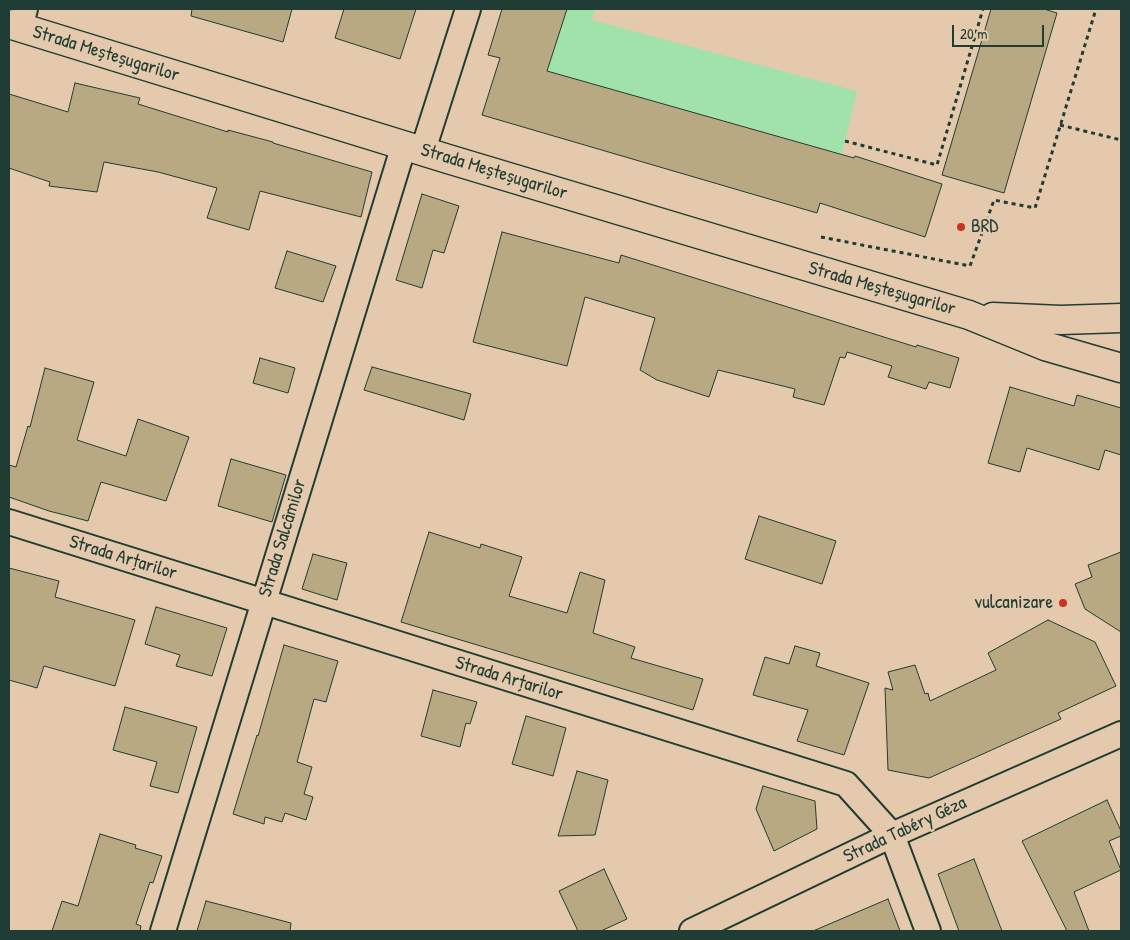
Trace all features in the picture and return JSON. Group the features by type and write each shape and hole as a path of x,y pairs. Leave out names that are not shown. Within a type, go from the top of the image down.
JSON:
{"main road":[{"name":"Strada Meșteșugarilor","path":"18,20 458,162 969,315 1045,346 1121,368"},
{"name":"Strada Meșteșugarilor","path":"969,315 1061,320 1121,318"}],"street":[{"name":"Strada Salcâmilor","path":"164,931 263,602 414,148 468,9"},
{"name":"Strada Arțarilor","path":"9,522 846,784 892,835 928,931"},
{"name":"Strada Tabéry Géza","path":"692,931 892,835 1121,734"}],"path":[{"path":"845,141 937,165 983,9"},
{"path":"821,237 970,266 994,200 1035,208 1096,9"},
{"path":"1060,125 1121,140"}],"green space":[{"path":"567,9 595,9 592,20 857,91 842,154 547,71"}],"building":[{"path":"192,9 292,9 283,42 191,16"},
{"path":"344,9 416,9 400,59 335,38"},
{"path":"502,9 567,9 547,71 854,158 855,156 942,184 925,237 820,203 817,213 482,115 500,58 488,55"},
{"path":"991,9 1044,9 1057,13 1004,193 942,175"},
{"path":"75,83 140,98 138,104 228,132 228,130 273,142 372,172 361,217 260,191 249,230 207,218 217,188 158,172 104,162 97,192 49,186 50,182 9,168 9,94 68,112"},
{"path":"422,194 459,206 444,253 433,250 422,288 396,280"},
{"path":"502,232 619,263 621,255 916,347 917,345 959,358 950,388 929,382 926,389 888,377 892,366 847,352 845,358 840,357 824,405 793,397 795,389 718,370 709,397 657,380 640,370 655,318 585,297 567,366 473,342"},
{"path":"287,251 336,266 323,302 275,288"},
{"path":"260,358 295,368 288,393 253,383"},
{"path":"372,367 471,394 464,420 364,390"},
{"path":"45,368 94,382 77,440 126,456 138,419 189,437 166,501 101,482 88,521 49,511 9,497 9,465 16,467 28,426 30,427"},
{"path":"1010,387 1074,406 1077,395 1121,408 1121,455 1105,450 1099,470 1027,448 1020,472 988,463"},
{"path":"231,459 286,475 272,522 218,506"},
{"path":"759,516 836,541 822,584 745,559"},
{"path":"429,532 480,548 481,544 522,557 509,596 567,613 580,572 605,580 593,633 635,647 631,658 703,679 693,710 401,622"},
{"path":"1121,552 1121,632 1085,609 1075,584 1092,577 1088,565"},
{"path":"313,554 347,563 337,600 302,589"},
{"path":"9,568 59,581 55,597 135,620 115,686 44,666 37,688 9,680"},
{"path":"156,607 227,628 212,676 176,666 180,655 145,644"},
{"path":"1048,620 1095,642 1116,686 1058,713 1061,719 929,778 888,770 885,688 893,690 888,672 915,665 925,694 928,693 930,701 996,670 988,653"},
{"path":"284,645 338,661 326,702 314,699 297,762 312,767 304,794 313,797 306,820 285,813 282,822 265,817 264,824 233,814"},
{"path":"795,646 820,653 816,666 869,683 844,755 797,741 808,710 753,695 765,657 789,664"},
{"path":"433,690 477,702 470,724 466,723 460,747 421,736"},
{"path":"125,707 197,727 178,793 150,786 157,762 113,750"},
{"path":"526,716 566,728 553,776 512,764"},
{"path":"577,771 608,780 595,835 558,836"},
{"path":"763,786 815,801 817,829 774,851 756,809"},
{"path":"1107,800 1121,831 1121,836 1109,841 1121,870 1074,892 1089,931 1067,931 1022,841"},
{"path":"100,834 136,845 135,848 162,856 153,883 150,882 136,924 141,926 140,931 52,931 62,901 78,906"},
{"path":"974,859 1002,931 959,931 938,874"},
{"path":"604,869 627,919 601,931 578,931 559,891"},
{"path":"888,899 900,931 813,931"},
{"path":"206,901 291,923 290,931 197,931"}],"place":[{"name":"BRD","path":"961,227"},
{"name":"vulcanizare","path":"1063,603"}]}
